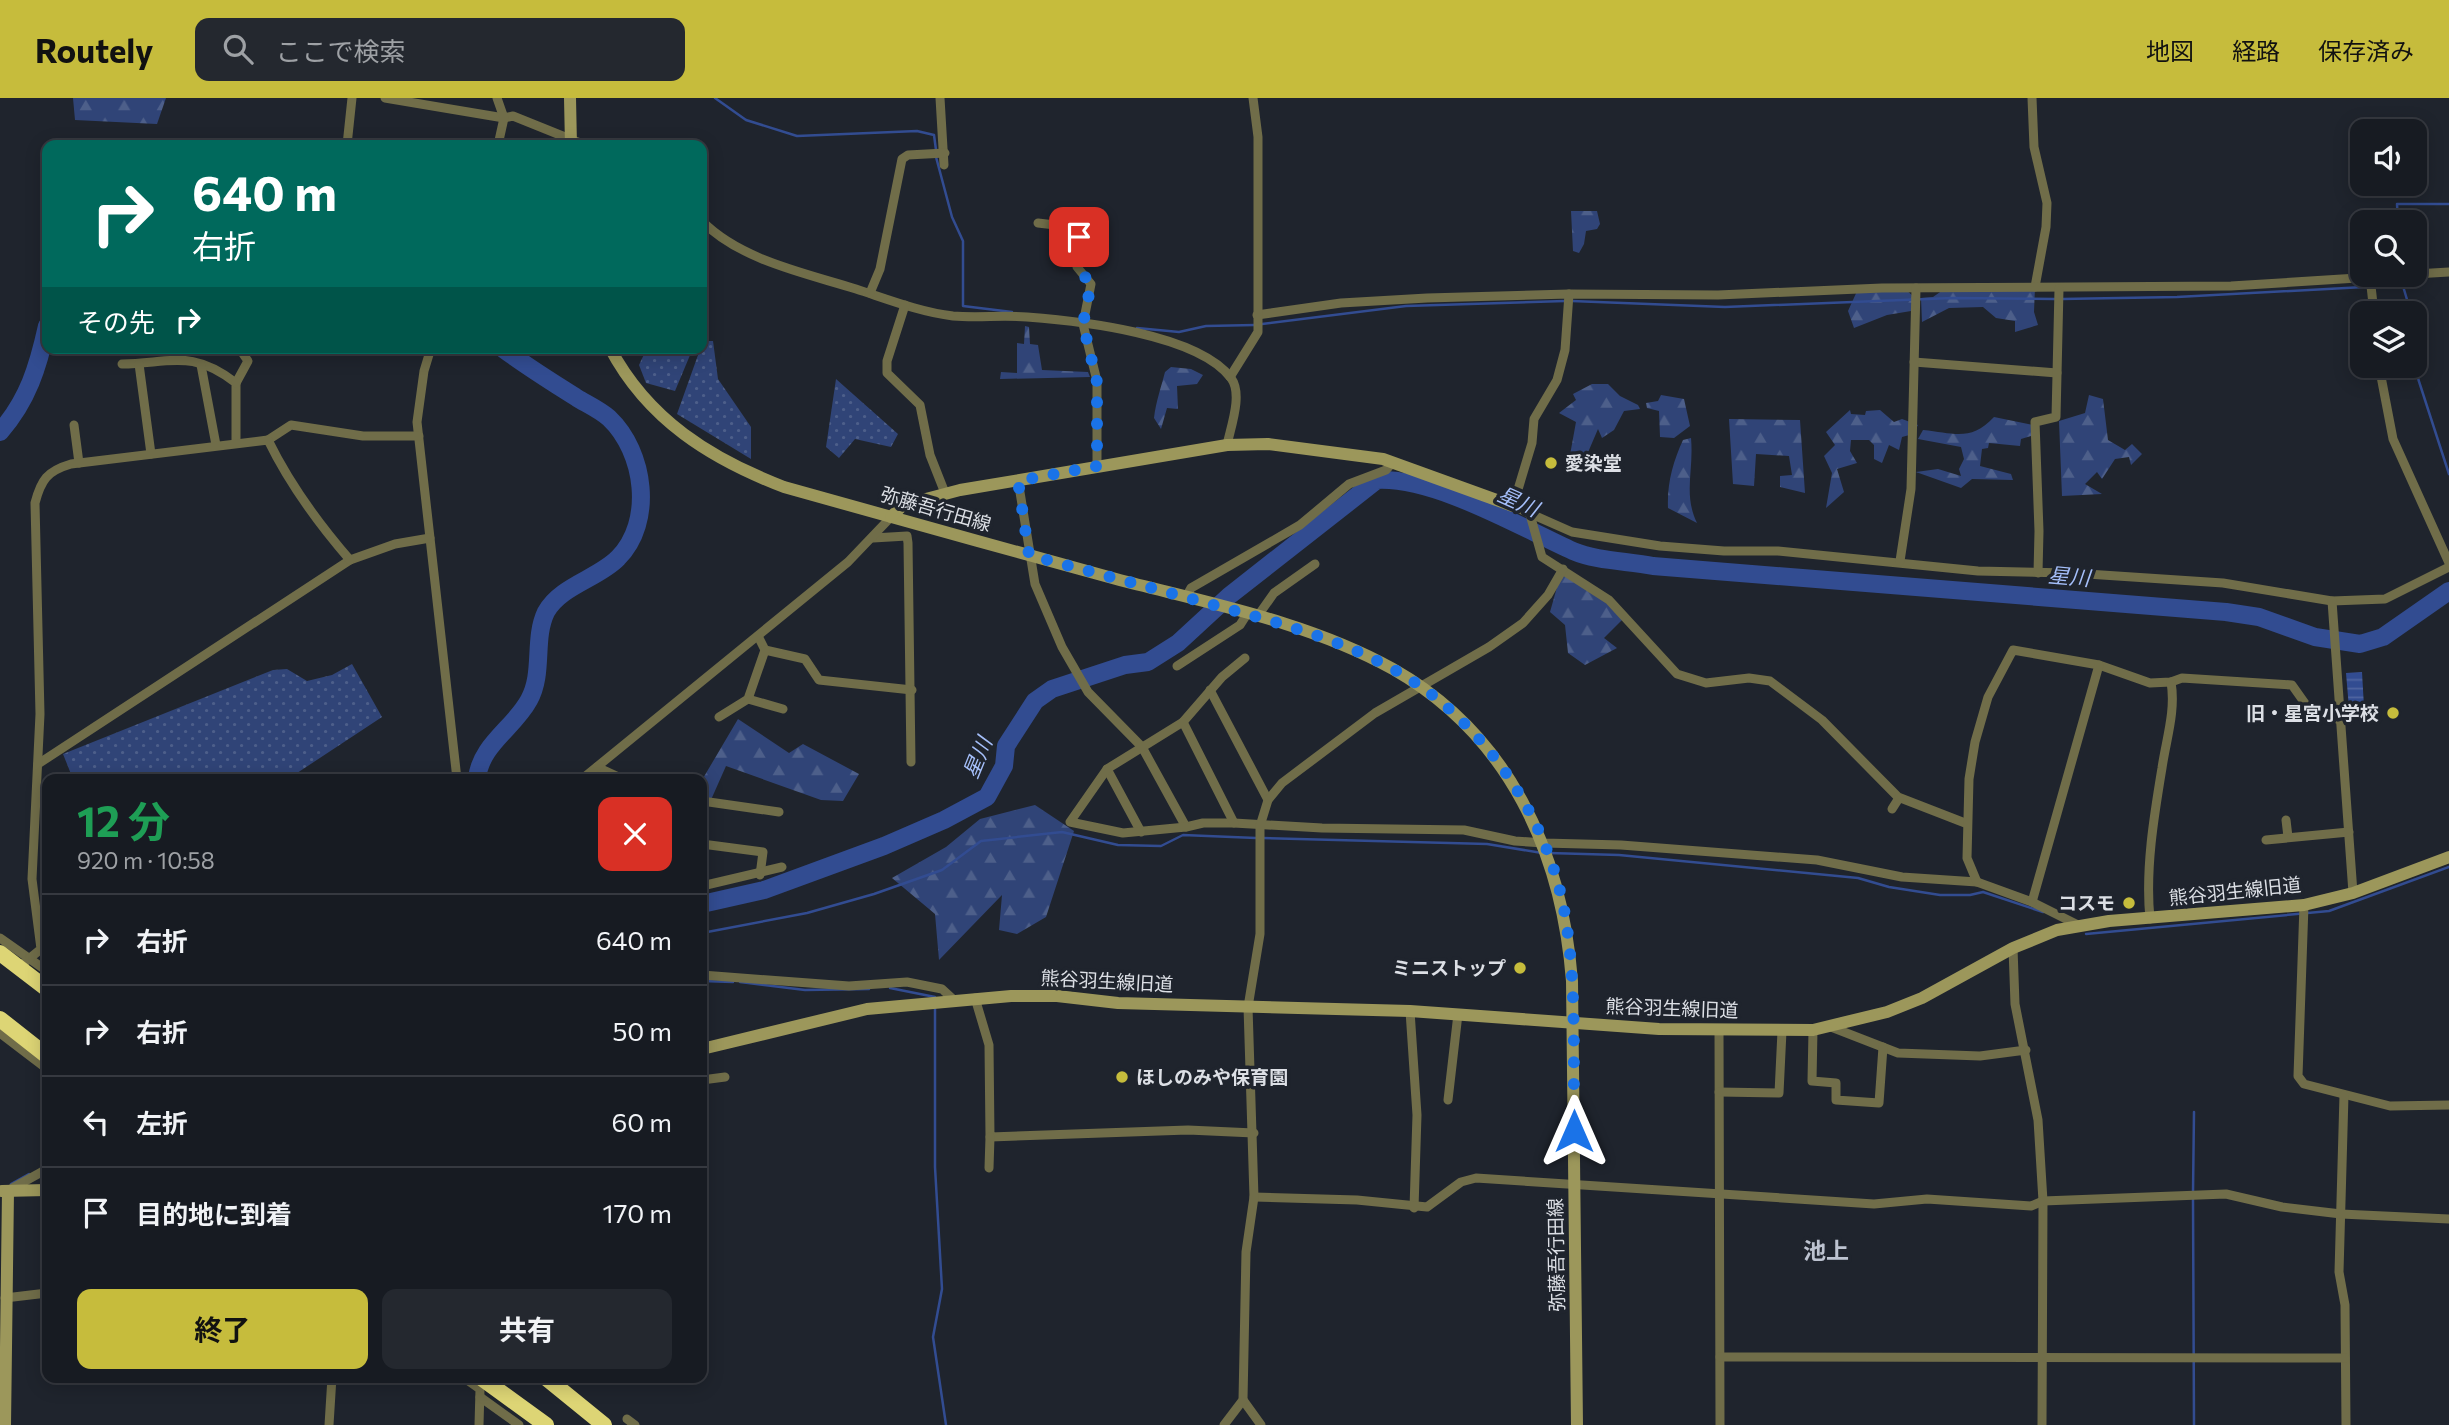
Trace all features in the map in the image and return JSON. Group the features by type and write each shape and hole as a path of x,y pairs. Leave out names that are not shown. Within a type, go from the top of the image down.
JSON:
{"highway":[{"path":"0,953 24,963 42,983"},
{"path":"0,1019 42,1052"},
{"path":"488,1383 546,1425"},
{"path":"552,1383 604,1425"}],"street":[{"path":"348,140 352,98"},
{"path":"385,98 503,118 513,116 565,140"},
{"path":"436,107 443,98"},
{"path":"498,98 503,118 499,140"},
{"path":"570,98 571,140"},
{"path":"940,98 944,165"},
{"path":"1230,377 1258,332 1258,137 1253,98"},
{"path":"2032,98 2034,147 2047,203 2046,227 2035,287"},
{"path":"870,293 880,269 902,159 908,155 945,153"},
{"path":"1038,223 1072,227 1078,231 1077,267 1091,284 1083,324 1097,382 1097,466"},
{"path":"707,225 719,236 771,261 905,305 952,316 1026,317 1083,324 1177,342 1193,348 1230,377 1237,390 1227,445"},
{"path":"2427,273 2449,272"},
{"path":"1257,315 1341,303 1569,294 1718,295 1916,288 2231,286 2350,278"},
{"path":"1900,561 1911,489 1916,288"},
{"path":"2038,573 2035,422 2056,417 2059,289"},
{"path":"1513,506 1532,443 1534,419 1557,380 1565,350 1569,294"},
{"path":"905,305 887,360 887,373 920,405 930,455 945,493"},
{"path":"178,354 180,358"},
{"path":"236,443 236,383 248,361 243,354"},
{"path":"430,354 419,397 419,436 456,774"},
{"name":"弥藤吾行田線","path":"614,354 652,407 678,431 711,454 784,488 1248,614 1364,655 1421,687 1468,728 1512,782 1544,843 1565,913 1573,1023 1577,1425"},
{"path":"122,364 180,358 223,374 236,383"},
{"path":"1914,362 2057,373"},
{"path":"139,364 151,454"},
{"path":"201,365 216,445"},
{"path":"588,774 873,538 903,505 945,493 1227,445 1302,447 1393,462 1529,512 1546,523 1572,532 1648,544 1900,561 1978,571 2223,583 2331,604 2385,599 2449,565 2393,439 2381,378"},
{"path":"74,425 79,463"},
{"path":"24,963 41,949 32,879 40,714 35,503 45,476 55,469 79,463 268,440 291,425 363,436 419,436"},
{"path":"268,440 284,472 313,518 351,560"},
{"path":"1189,598 1191,588 1300,525 1349,484 1386,470 1393,462"},
{"path":"1018,481 1035,584 1062,647 1088,692 1142,747 1186,827"},
{"path":"1529,512 1542,557 1609,600 1677,674 1706,683 1749,678 1770,681 1797,699 1899,798 1965,823"},
{"path":"873,538 907,537 912,690 911,762"},
{"path":"38,764 351,560 395,544 430,538"},
{"path":"1177,666 1240,625 1248,614 1315,564"},
{"path":"1224,1425 1242,1400 1246,1252 1254,1197 1248,1007 1259,934 1260,826 1268,800 1282,783 1375,713 1489,647 1523,623 1548,595 1563,569"},
{"path":"2331,604 2334,672 2353,892"},
{"path":"719,717 748,699 765,650 758,636"},
{"path":"765,650 804,659 819,680 912,690"},
{"path":"1977,881 1967,858 1965,823 1975,742 1988,697 2014,650 2099,665 2150,683 2171,682 2182,678 2292,685 2309,709 2340,720"},
{"path":"1245,658 1210,691 1183,722 1107,769 1070,822 1124,833 1203,823 1464,830 1544,843 1621,845 1817,860 1902,877 1977,881 2032,902 2078,925"},
{"path":"2032,902 2099,665"},
{"path":"2150,919 2148,898 2154,828 2172,710 2171,682"},
{"path":"1210,691 1268,800"},
{"path":"748,699 783,709"},
{"path":"1183,722 1234,823"},
{"path":"597,767 612,774"},
{"path":"1107,769 1141,832"},
{"path":"1892,809 1899,798"},
{"path":"707,802 779,812"},
{"path":"2286,820 2288,837"},
{"path":"2266,840 2349,832"},
{"path":"707,845 763,852 760,875"},
{"name":"熊谷羽生線旧道","path":"707,1048 867,1009 975,998 1057,996 1118,1003 1410,1011 1719,1030 1813,1030 1887,1012 1922,998 2013,948 2078,925 2303,912 2449,857"},
{"path":"707,885 760,875 782,867"},
{"path":"2303,912 2298,1076 2304,1084 2390,1106 2449,1105"},
{"path":"0,938 24,963 42,969"},
{"path":"2013,948 2015,1003 2038,1120 2043,1201 2042,1425"},
{"path":"707,975 849,986 908,982 942,989 942,1001"},
{"path":"975,998 989,1045 989,1168"},
{"path":"1410,1011 1417,1115 1414,1208"},
{"path":"1448,1100 1458,1014"},
{"path":"1831,1027 1898,1053 1980,1056 2026,1050"},
{"path":"1719,1030 1720,1425"},
{"path":"1813,1030 1812,1081 1836,1083 1836,1100 1880,1103 1883,1047"},
{"path":"1719,1092 1779,1093 1782,1031"},
{"path":"0,1033 42,1065"},
{"path":"707,1079 725,1077"},
{"path":"2344,1095 2339,1272 2345,1305 2346,1425"},
{"path":"990,1137 1188,1130 1254,1133"},
{"path":"4,1191 42,1172"},
{"path":"1254,1197 1357,1200 1414,1208 1427,1207 1461,1182 1476,1178 1874,1204 1927,1199 2031,1206 2043,1201 2226,1194 2282,1207 2341,1214 2449,1219"},
{"path":"4,1191 42,1189"},
{"path":"4,1191 5,1425"},
{"path":"5,1298 42,1294"},
{"path":"1720,1357 2345,1358"},
{"path":"329,1425 332,1383"},
{"path":"472,1383 480,1389 479,1425"},
{"path":"480,1397 519,1425"},
{"path":"1242,1400 1261,1425"},
{"path":"627,1419 635,1425"}],"green space":[{"path":"73,98 166,98 157,124 75,120"},
{"path":"1571,211 1597,211 1600,224 1597,229 1586,231 1579,253 1573,251"},
{"path":"2035,287 2034,312 2038,325 2015,332 2015,321 1996,318 1983,307 1949,308 1922,322 1921,298 1933,297 1943,290"},
{"path":"1904,288 1914,297 1911,311 1887,315 1854,328 1848,311 1858,289"},
{"path":"1025,326 1029,327 1030,344 1038,345 1042,370 1088,372 1090,377 1000,379 1001,372 1017,373 1017,343 1024,344"},
{"path":"707,341 713,341 718,379 751,427 751,459 677,414 698,354 707,354"},
{"path":"644,354 690,354 675,391 646,383 639,365"},
{"path":"1171,367 1191,369 1203,375 1197,384 1177,386 1178,409 1167,408 1161,429 1154,418 1165,372"},
{"path":"836,379 898,434 891,447 855,439 839,458 826,447"},
{"path":"1592,384 1608,384 1640,409 1624,411 1614,430 1602,438 1598,429 1586,457 1570,455 1576,422 1559,413 1576,400 1573,394"},
{"path":"1661,395 1684,399 1690,426 1674,438 1660,437 1659,411 1647,408 1646,403 1658,401"},
{"path":"2089,395 2103,399 2108,440 2125,450 2132,444 2142,454 2131,465 2129,457 2115,459 2102,479 2097,472 2085,484 2102,494 2062,496 2059,421 2085,413"},
{"path":"1850,410 1851,414 1865,415 1866,411 1880,410 1894,422 1902,419 1918,425 1913,434 1902,437 1899,450 1889,445 1882,463 1874,459 1874,445 1869,440 1851,440 1850,451 1857,463 1837,469 1844,492 1826,508 1832,473 1824,456 1835,445 1826,432"},
{"path":"1994,417 2033,425 2031,436 2021,439 2020,446 1989,443 1988,448 1982,449 1980,466 2011,474 2013,480 1972,479 1961,488 1916,472 1938,469 1961,476 1959,469 1964,459 1961,447 1918,439 1923,430 1970,433 1986,425"},
{"path":"1729,419 1800,420 1805,493 1780,487 1780,476 1792,475 1789,456 1756,454 1754,486 1733,484"},
{"path":"1691,438 1690,492 1697,523 1668,508 1674,465 1683,440"},
{"path":"1561,573 1581,582 1624,618 1604,638 1617,648 1585,665 1568,653 1565,625 1550,612"},
{"path":"352,664 382,717 296,774 71,774 63,754 273,670 287,669 307,681 332,675"},
{"path":"738,719 789,753 803,744 859,774 843,801 821,800 726,766 710,802 707,798 706,774"},
{"path":"1035,805 1074,831 1046,917 1017,934 999,930 1002,895 939,960 935,914 892,878 946,847 980,819"}],"shaded area":[{"path":"2362,672 2364,707 2349,708 2346,673"}],"waterway":[{"path":"715,98 746,120 797,136 917,131 934,135 936,150"},
{"path":"936,157 952,217 963,241 963,306 1012,312"},
{"path":"2397,210 2397,204 2449,204"},
{"path":"2062,299 2177,297 2364,287"},
{"path":"2403,287 2407,301"},
{"path":"1572,301 1725,307 1952,298 2055,299"},
{"path":"1262,324 1406,306 1565,301"},
{"path":"1137,328 1179,332 1206,326 1255,325"},
{"name":"星川","path":"0,432 25,395 42,347"},
{"name":"星川","path":"478,774 484,756 523,710 534,690 540,633 546,612 560,595 618,558 637,526 640,507 637,468 631,449 621,432 598,410 511,354"},
{"path":"2418,378 2449,474"},
{"name":"星川","path":"707,903 764,890 884,846 944,820 987,797 1004,766 1006,746 1035,701 1052,689 1125,665 1148,662 1178,643 1229,596 1377,480 1425,486 1451,495 1573,551 1602,559 1653,566 2226,612 2259,617 2315,637 2360,644 2383,637 2449,591"},
{"path":"707,932 807,913 874,894 942,870 981,841 1062,832 1118,845 1161,846 1183,835 1256,838"},
{"path":"1263,838 1487,844 1542,853"},
{"path":"1549,853 1619,855 1858,878 1889,887 1940,895 1983,892 2043,912"},
{"path":"2086,934 2329,911 2449,867"},
{"path":"707,981 733,982"},
{"path":"740,982 805,990 869,989"},
{"path":"890,988 935,999"},
{"path":"935,1006 935,1167 942,1289 933,1337 946,1425"},
{"path":"2193,1192 2194,1112"},
{"path":"11,1184 29,1174"},
{"path":"2193,1199 2194,1425"}],"place":[{"name":"愛染堂","path":"1551,463"},
{"name":"旧・星宮小学校","path":"2393,713"},
{"name":"コスモ","path":"2129,903"},
{"name":"ミニストップ","path":"1520,968"},
{"name":"ほしのみや保育園","path":"1122,1077"}],"district":[{"name":"池上","path":"1826,1251"}],"route":[{"path":"1079,237 1077,267 1091,284 1083,324 1097,382 1097,466 1018,481 1029,555 1247,614 1330,641 1392,668 1421,687 1468,728 1512,782 1529,811 1557,880 1565,913 1572,981 1574,1131"}]}
